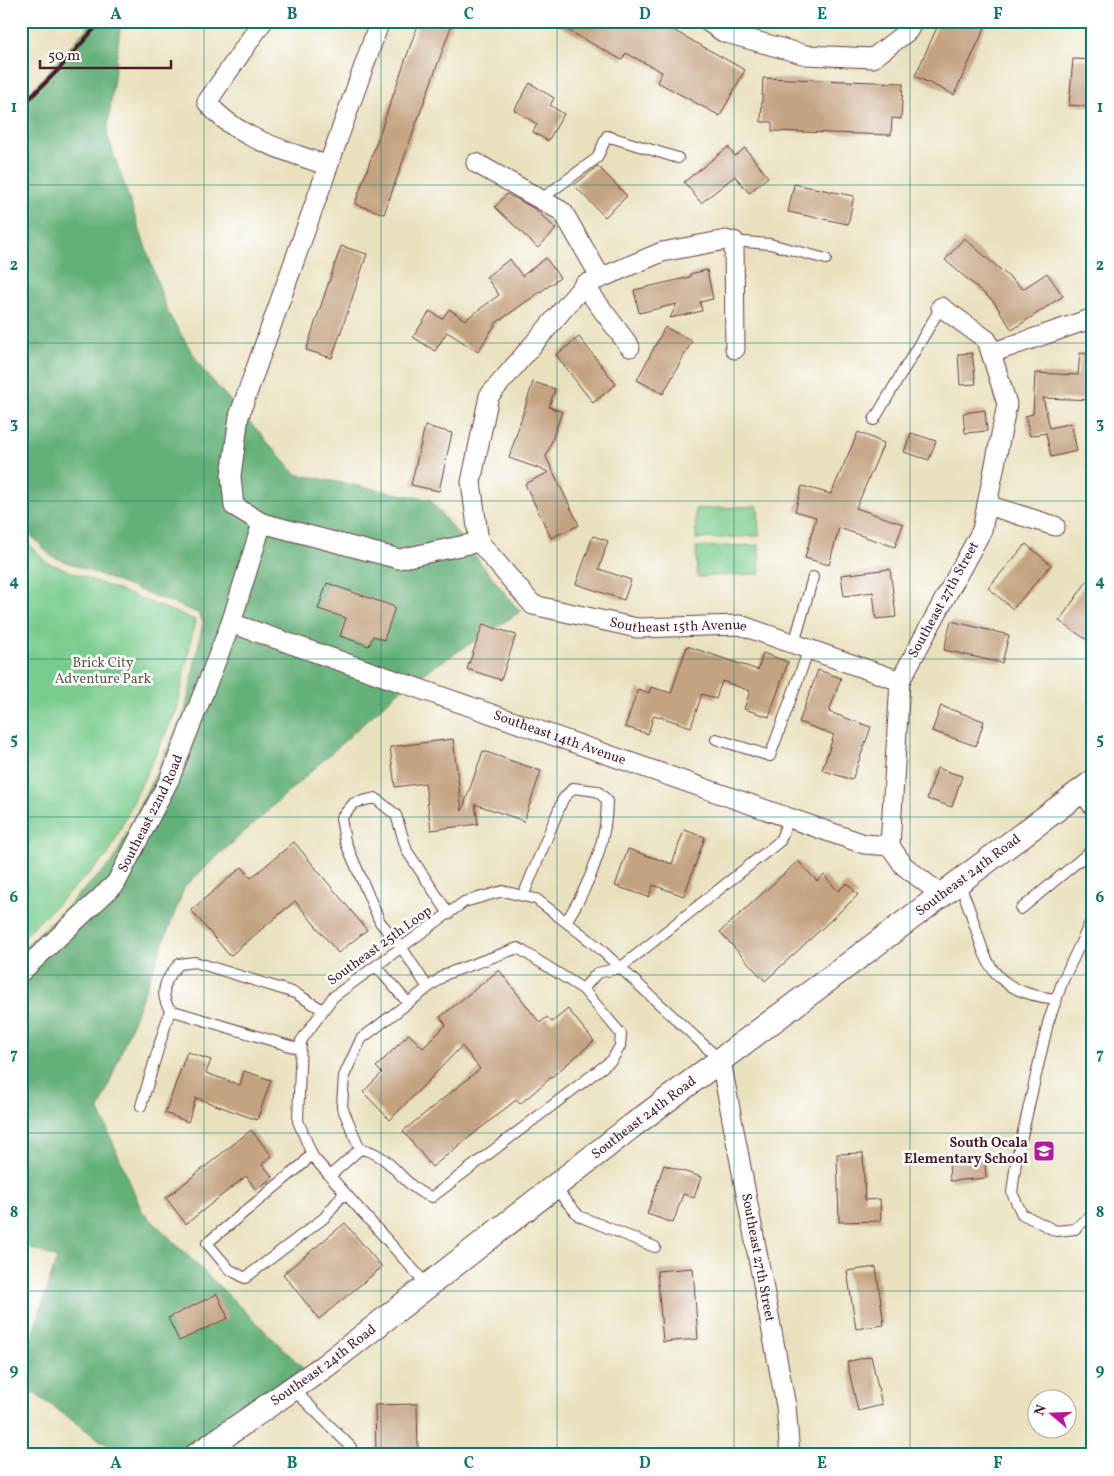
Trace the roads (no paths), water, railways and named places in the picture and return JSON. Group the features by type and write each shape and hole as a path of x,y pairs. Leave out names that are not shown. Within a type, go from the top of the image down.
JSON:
{"street":[{"path":"263,21 207,102 219,117 237,130 328,166"},
{"path":"380,21 238,416 231,476 234,506 262,523 399,560 479,542 471,482 489,396 592,281 662,252 730,241 735,348"},
{"path":"707,21 723,32 806,55 874,58 908,31 913,21"},
{"path":"476,163 562,212 592,281 630,347"},
{"name":"Southeast 27th Street","path":"890,846 900,681 982,530 1007,404 987,340 941,307"},
{"path":"991,352 1093,318"},
{"path":"987,505 1055,526"},
{"path":"231,623 262,523"},
{"name":"Southeast 15th Avenue","path":"479,542 533,605 637,628 740,625 900,681"},
{"name":"Southeast 14th Avenue","path":"231,623 864,844 890,846"},
{"name":"Southeast 22nd Road","path":"21,972 116,883 169,780 231,623"},
{"name":"Southeast 24th Road","path":"197,1455 325,1366 632,1126 951,890 1085,788"},
{"path":"890,846 904,866 951,890"},
{"name":"Southeast 27th Street","path":"721,1061 786,1406 790,1455"}],"lane":[{"path":"541,199 597,158 607,136 678,158"},
{"path":"730,241 770,244 826,259"},
{"path":"874,420 941,307"},
{"path":"716,739 770,756 801,646 814,577"},
{"path":"523,896 563,799 573,788 597,791 607,800 607,826 580,899 566,922"},
{"path":"1085,788 1093,812"},
{"path":"428,988 402,948 380,922 345,841 341,818 354,803 375,798 396,815 407,851 449,914"},
{"path":"583,989 598,973 620,968 780,841 789,818"},
{"path":"1021,909 1093,849"},
{"path":"951,890 966,899 987,964 997,976 1006,983 1025,992 1057,998"},
{"name":"Southeast 25th Loop","path":"428,1286 344,1193 311,1152 298,1121 301,1041 333,997 464,902 503,891 536,899 566,922 620,968 721,1061"},
{"path":"1093,917 1057,998 1046,1032 1016,1162 1012,1193 1022,1214 1056,1231 1075,1229 1093,1213"},
{"path":"330,1176 360,1149 370,1150 387,1160 418,1194 432,1197 612,1060 620,1046 621,1034 583,989 518,948 446,974 361,1039 344,1076 342,1107 360,1149"},
{"path":"300,1049 170,1010 164,1000 164,985 168,976 179,964 195,962 294,993 324,1010"},
{"path":"376,966 408,1003"},
{"path":"141,1106 170,1010"},
{"path":"1093,1137 1093,1143"},
{"path":"311,1152 304,1163 207,1243 229,1269 245,1278 324,1218 344,1193"},
{"path":"554,1187 579,1216 655,1247"},
{"path":"293,1389 351,1447"}],"railway":[{"path":"21,107 60,68 101,21"}],"place":[{"name":"South Ocala Elementary School","path":"1044,1151"}],"park label":[{"name":"Brick City Adventure Park","path":"103,672"}]}
